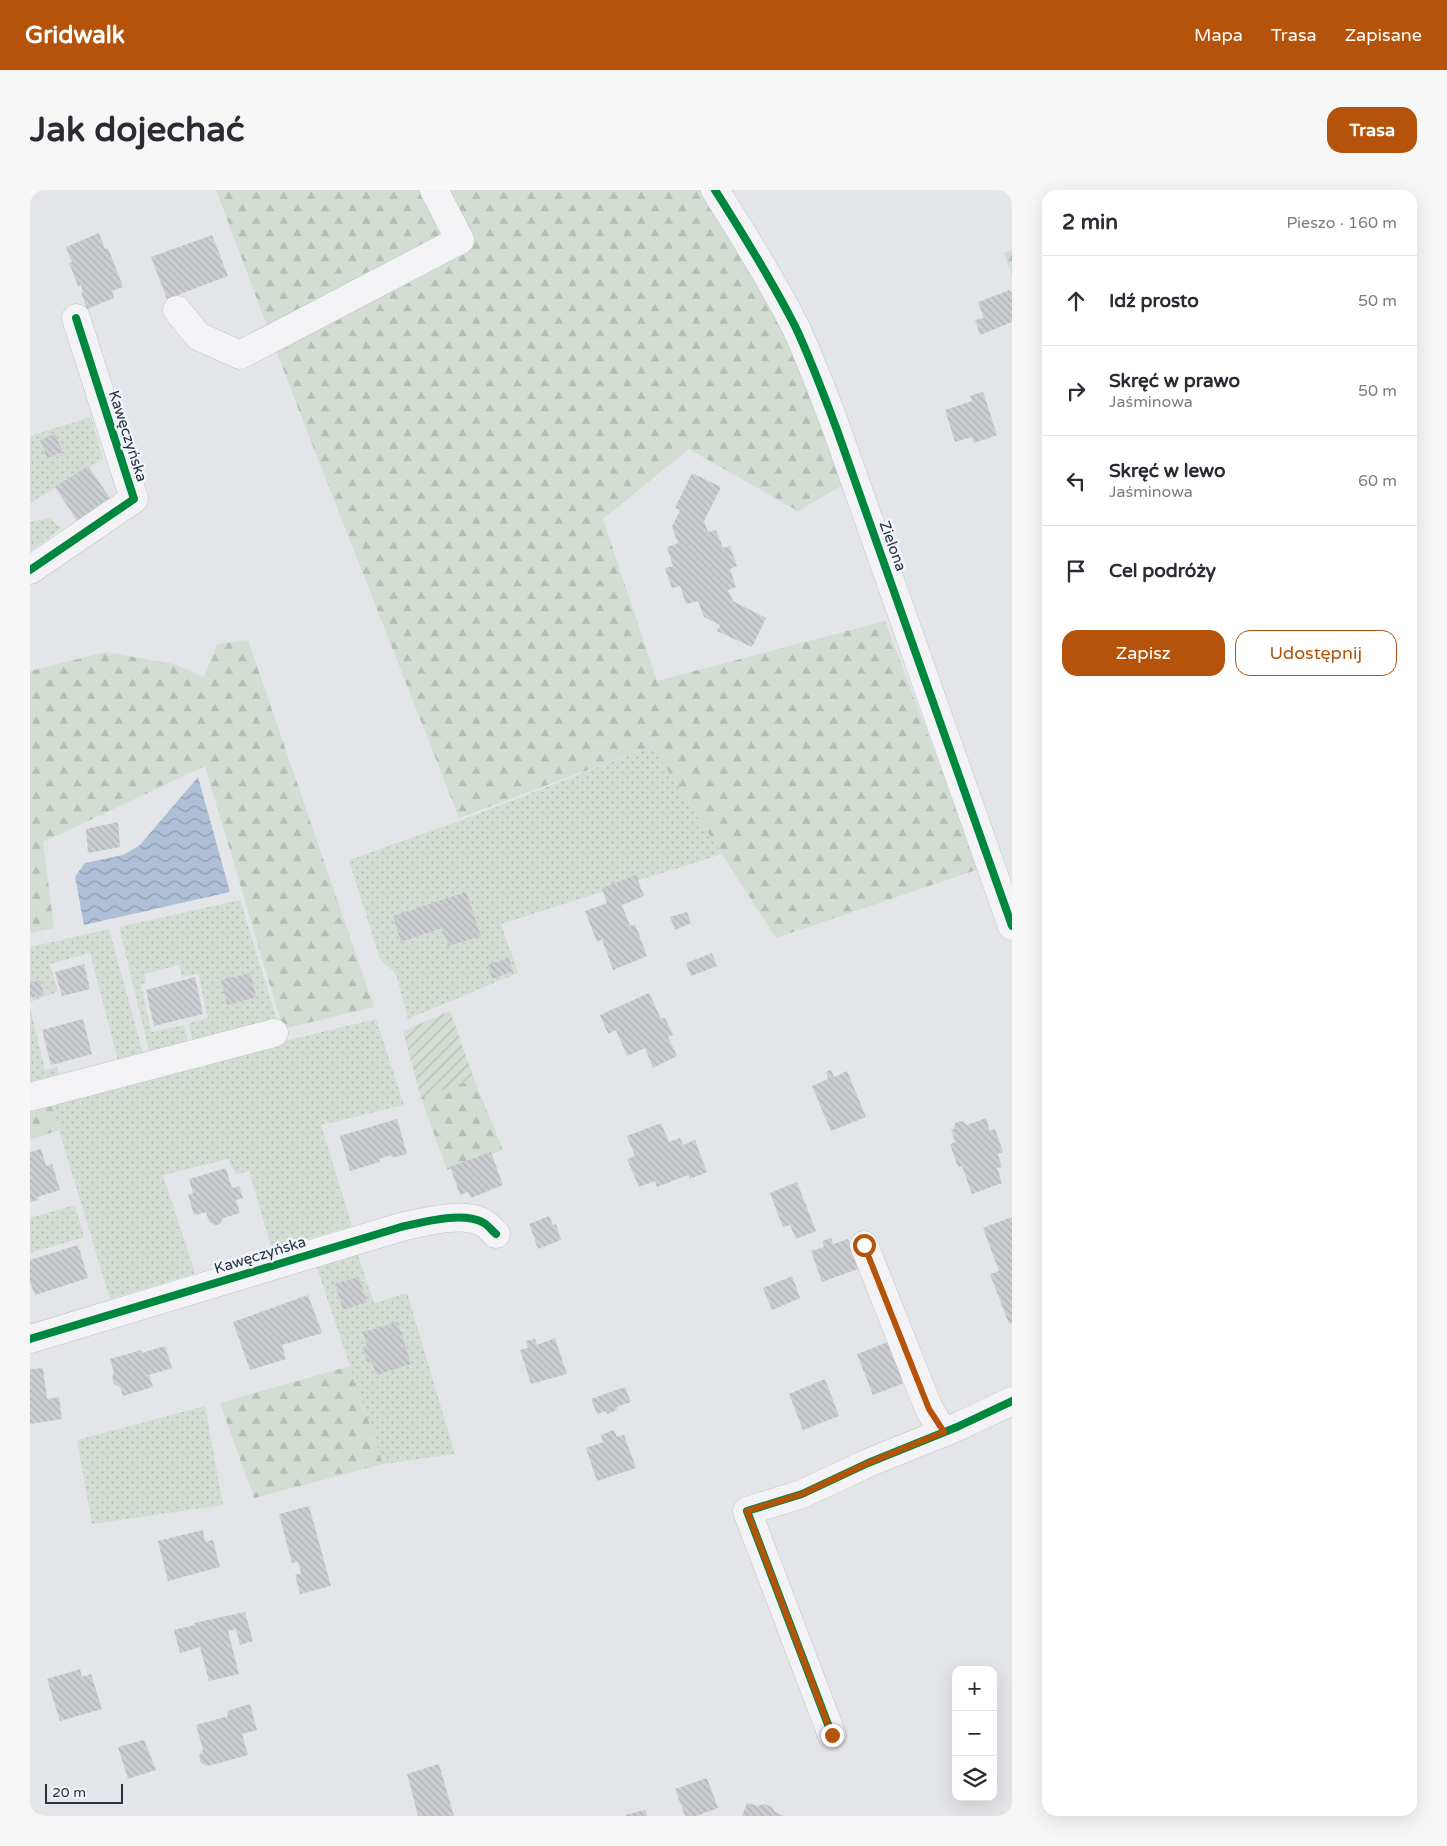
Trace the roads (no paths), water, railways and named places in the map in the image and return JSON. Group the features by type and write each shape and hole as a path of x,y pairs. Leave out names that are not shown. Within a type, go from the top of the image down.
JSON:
{"street":[{"path":"177,310 198,336 240,355 460,240 434,190"},
{"name":"Zielona","path":"714,190 794,325 813,365 1012,926"},
{"name":"Kawęczyńska","path":"30,570 134,499 76,318"},
{"path":"30,1097 274,1034"},
{"name":"Kawęczyńska","path":"30,1339 401,1226 442,1218 468,1218 485,1223 496,1234"},
{"path":"864,1245 929,1409 944,1432"},
{"path":"832,1735 747,1511 802,1494 868,1463 944,1432 1012,1401"}],"water":[{"path":"198,777 230,892 84,925 75,877 85,863 123,855 140,845"}]}
